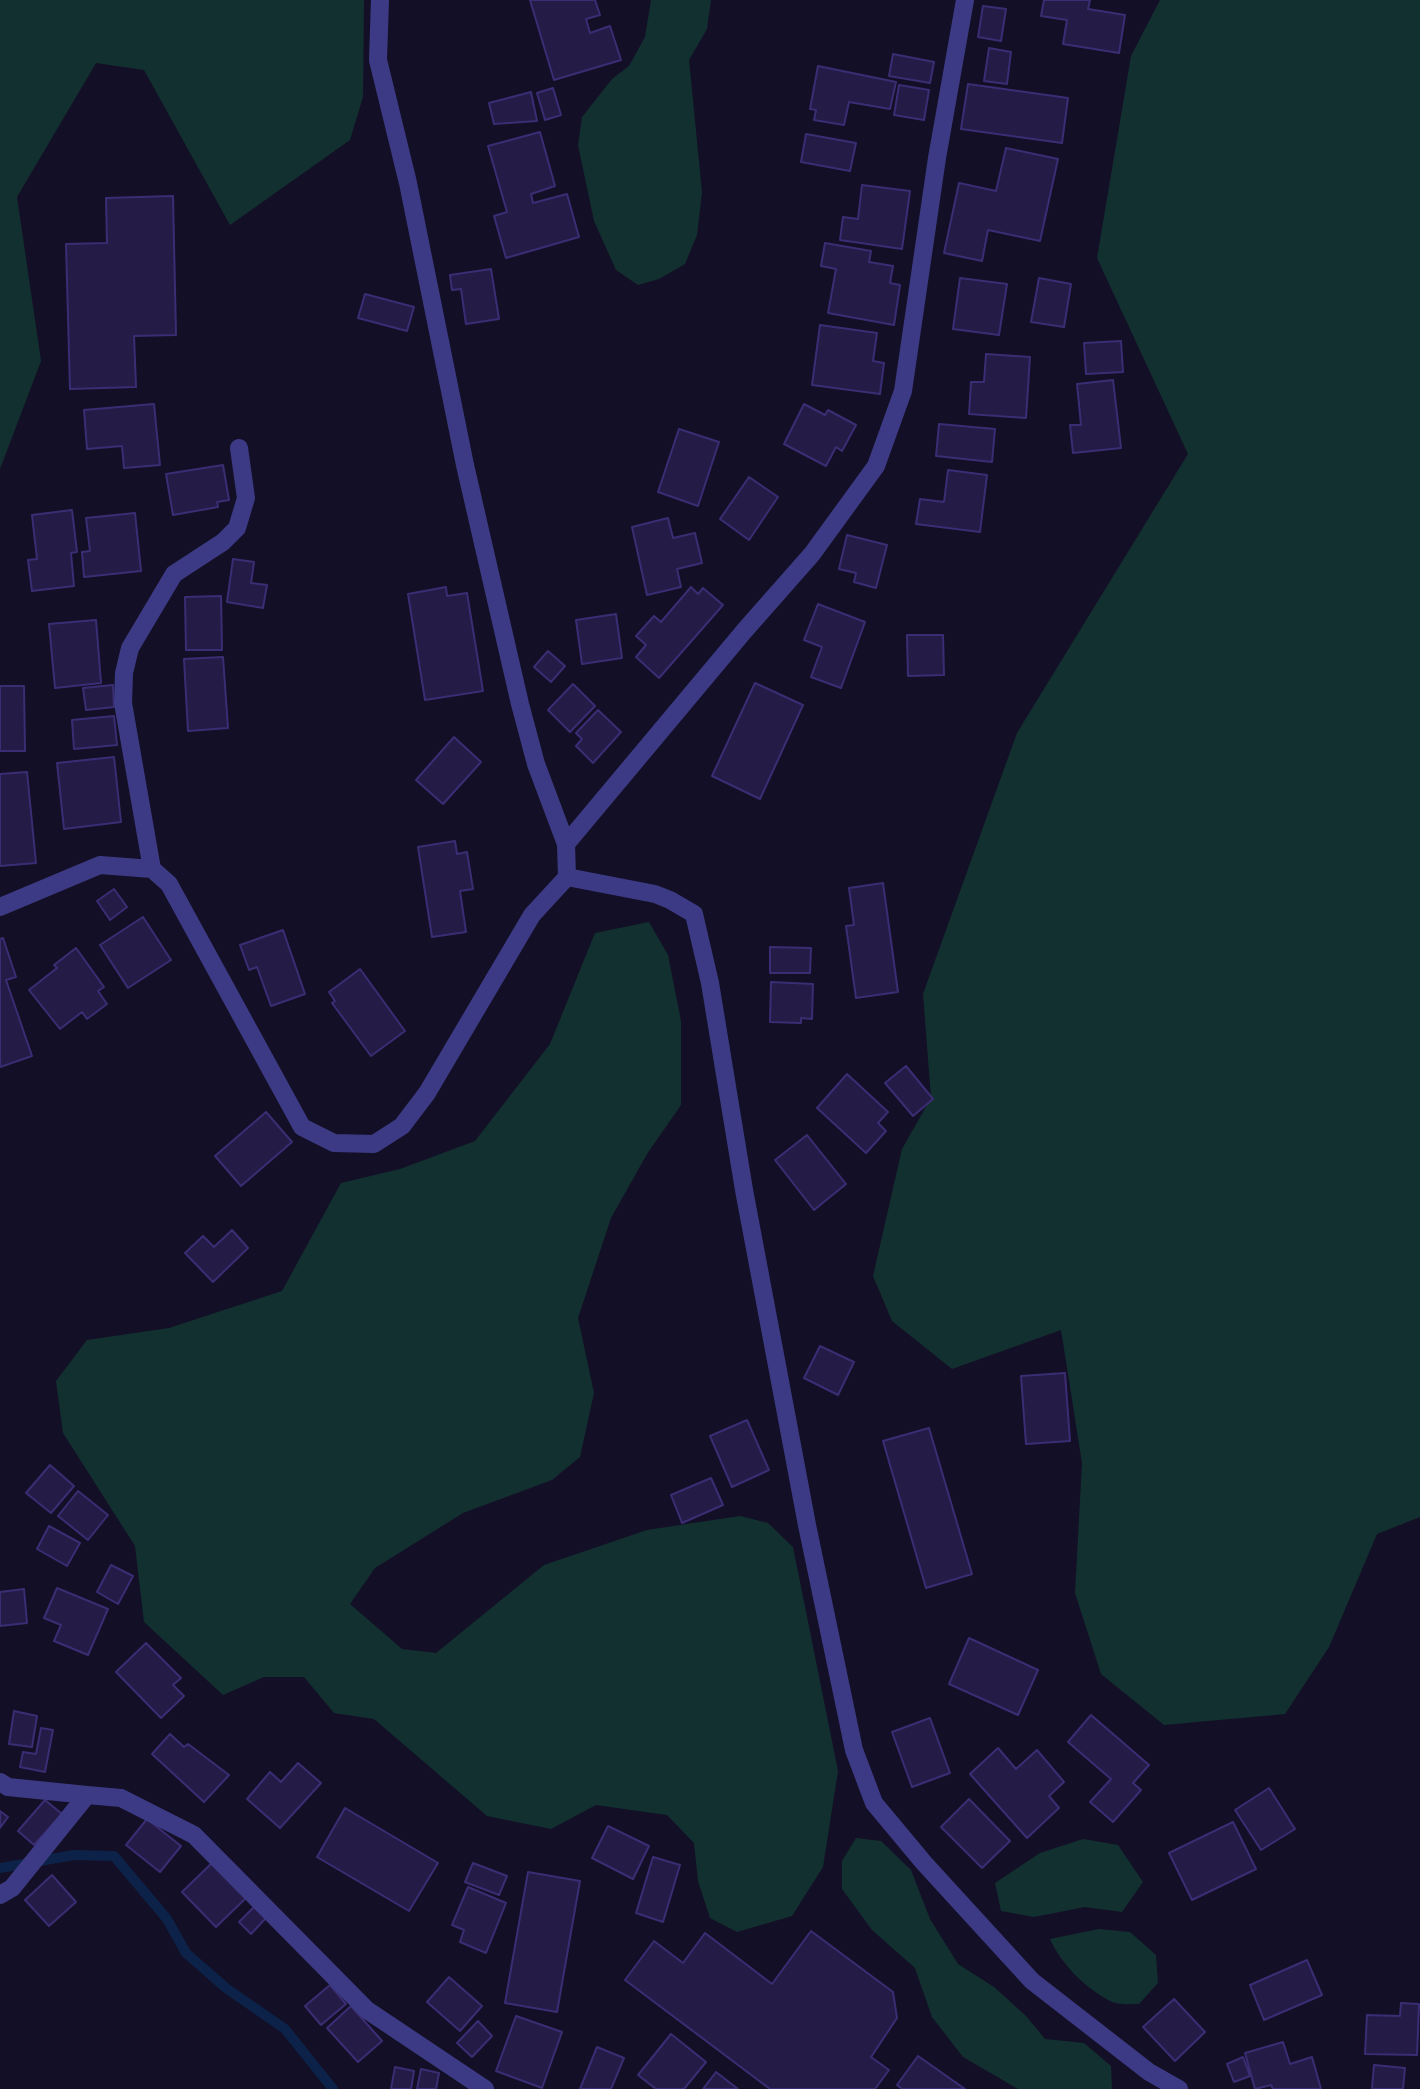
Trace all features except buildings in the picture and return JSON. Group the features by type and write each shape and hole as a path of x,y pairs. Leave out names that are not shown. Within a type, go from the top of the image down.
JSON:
{"street":[{"path":"0,907 100,865 152,869 169,884 302,1127 334,1143 374,1144 402,1126 427,1093 532,915 567,877 566,845 536,764 523,716 465,465 408,183 378,60 380,0"},
{"path":"566,845 745,630 812,554 876,466 903,391 937,158 965,0"},
{"path":"152,869 123,703 124,673 130,648 174,574 223,542 237,528 246,498 239,448"},
{"path":"567,877 655,894 694,914 710,983 744,1190 807,1525 854,1750 874,1803 923,1863 1032,1980 1149,2072 1179,2089"},
{"path":"0,1782 8,1787 121,1798 194,1835 367,2010 485,2089"},
{"path":"0,1895 12,1888 87,1795"}],"green space":[{"path":"0,0 364,0 363,97 350,140 230,225 144,70 96,63 17,197 41,361 0,469"},
{"path":"651,0 711,0 707,29 689,60 702,192 697,235 685,264 659,279 638,285 616,270 594,221 578,145 582,117 612,79 629,66 645,37"},
{"path":"1160,0 1420,0 1420,1517 1377,1534 1329,1647 1285,1714 1164,1725 1101,1674 1075,1593 1082,1463 1061,1330 952,1369 892,1321 873,1276 902,1149 931,1098 923,994 1017,733 1188,454 1097,258 1131,56"},
{"path":"649,922 668,955 681,1021 681,1105 647,1154 611,1218 578,1318 594,1393 580,1457 552,1480 463,1513 375,1568 350,1604 402,1649 436,1653 544,1565 647,1530 740,1516 768,1523 793,1547 838,1771 823,1867 792,1916 737,1932 710,1918 698,1881 694,1843 667,1815 596,1805 551,1829 487,1816 374,1719 334,1713 304,1677 264,1677 223,1695 144,1622 135,1546 63,1433 56,1381 87,1340 169,1328 282,1291 341,1183 400,1169 475,1141 550,1044 595,933"},
{"path":"856,1838 881,1841 911,1870 930,1919 958,1964 994,1987 1026,2016 1045,2039 1084,2043 1111,2066 1112,2089 1018,2089 963,2057 932,2017 915,1968 872,1930 842,1889 842,1861"},
{"path":"1083,1839 1118,1845 1143,1882 1122,1912 1085,1907 1034,1917 1001,1911 995,1883 1040,1853"},
{"path":"1099,1929 1130,1932 1156,1955 1158,1983 1139,2004 1115,2003 1093,1991 1068,1967 1050,1939"}],"waterway":[{"path":"0,1868 74,1855 114,1856 167,1919 186,1953 226,1988 285,2029 333,2089"}]}
